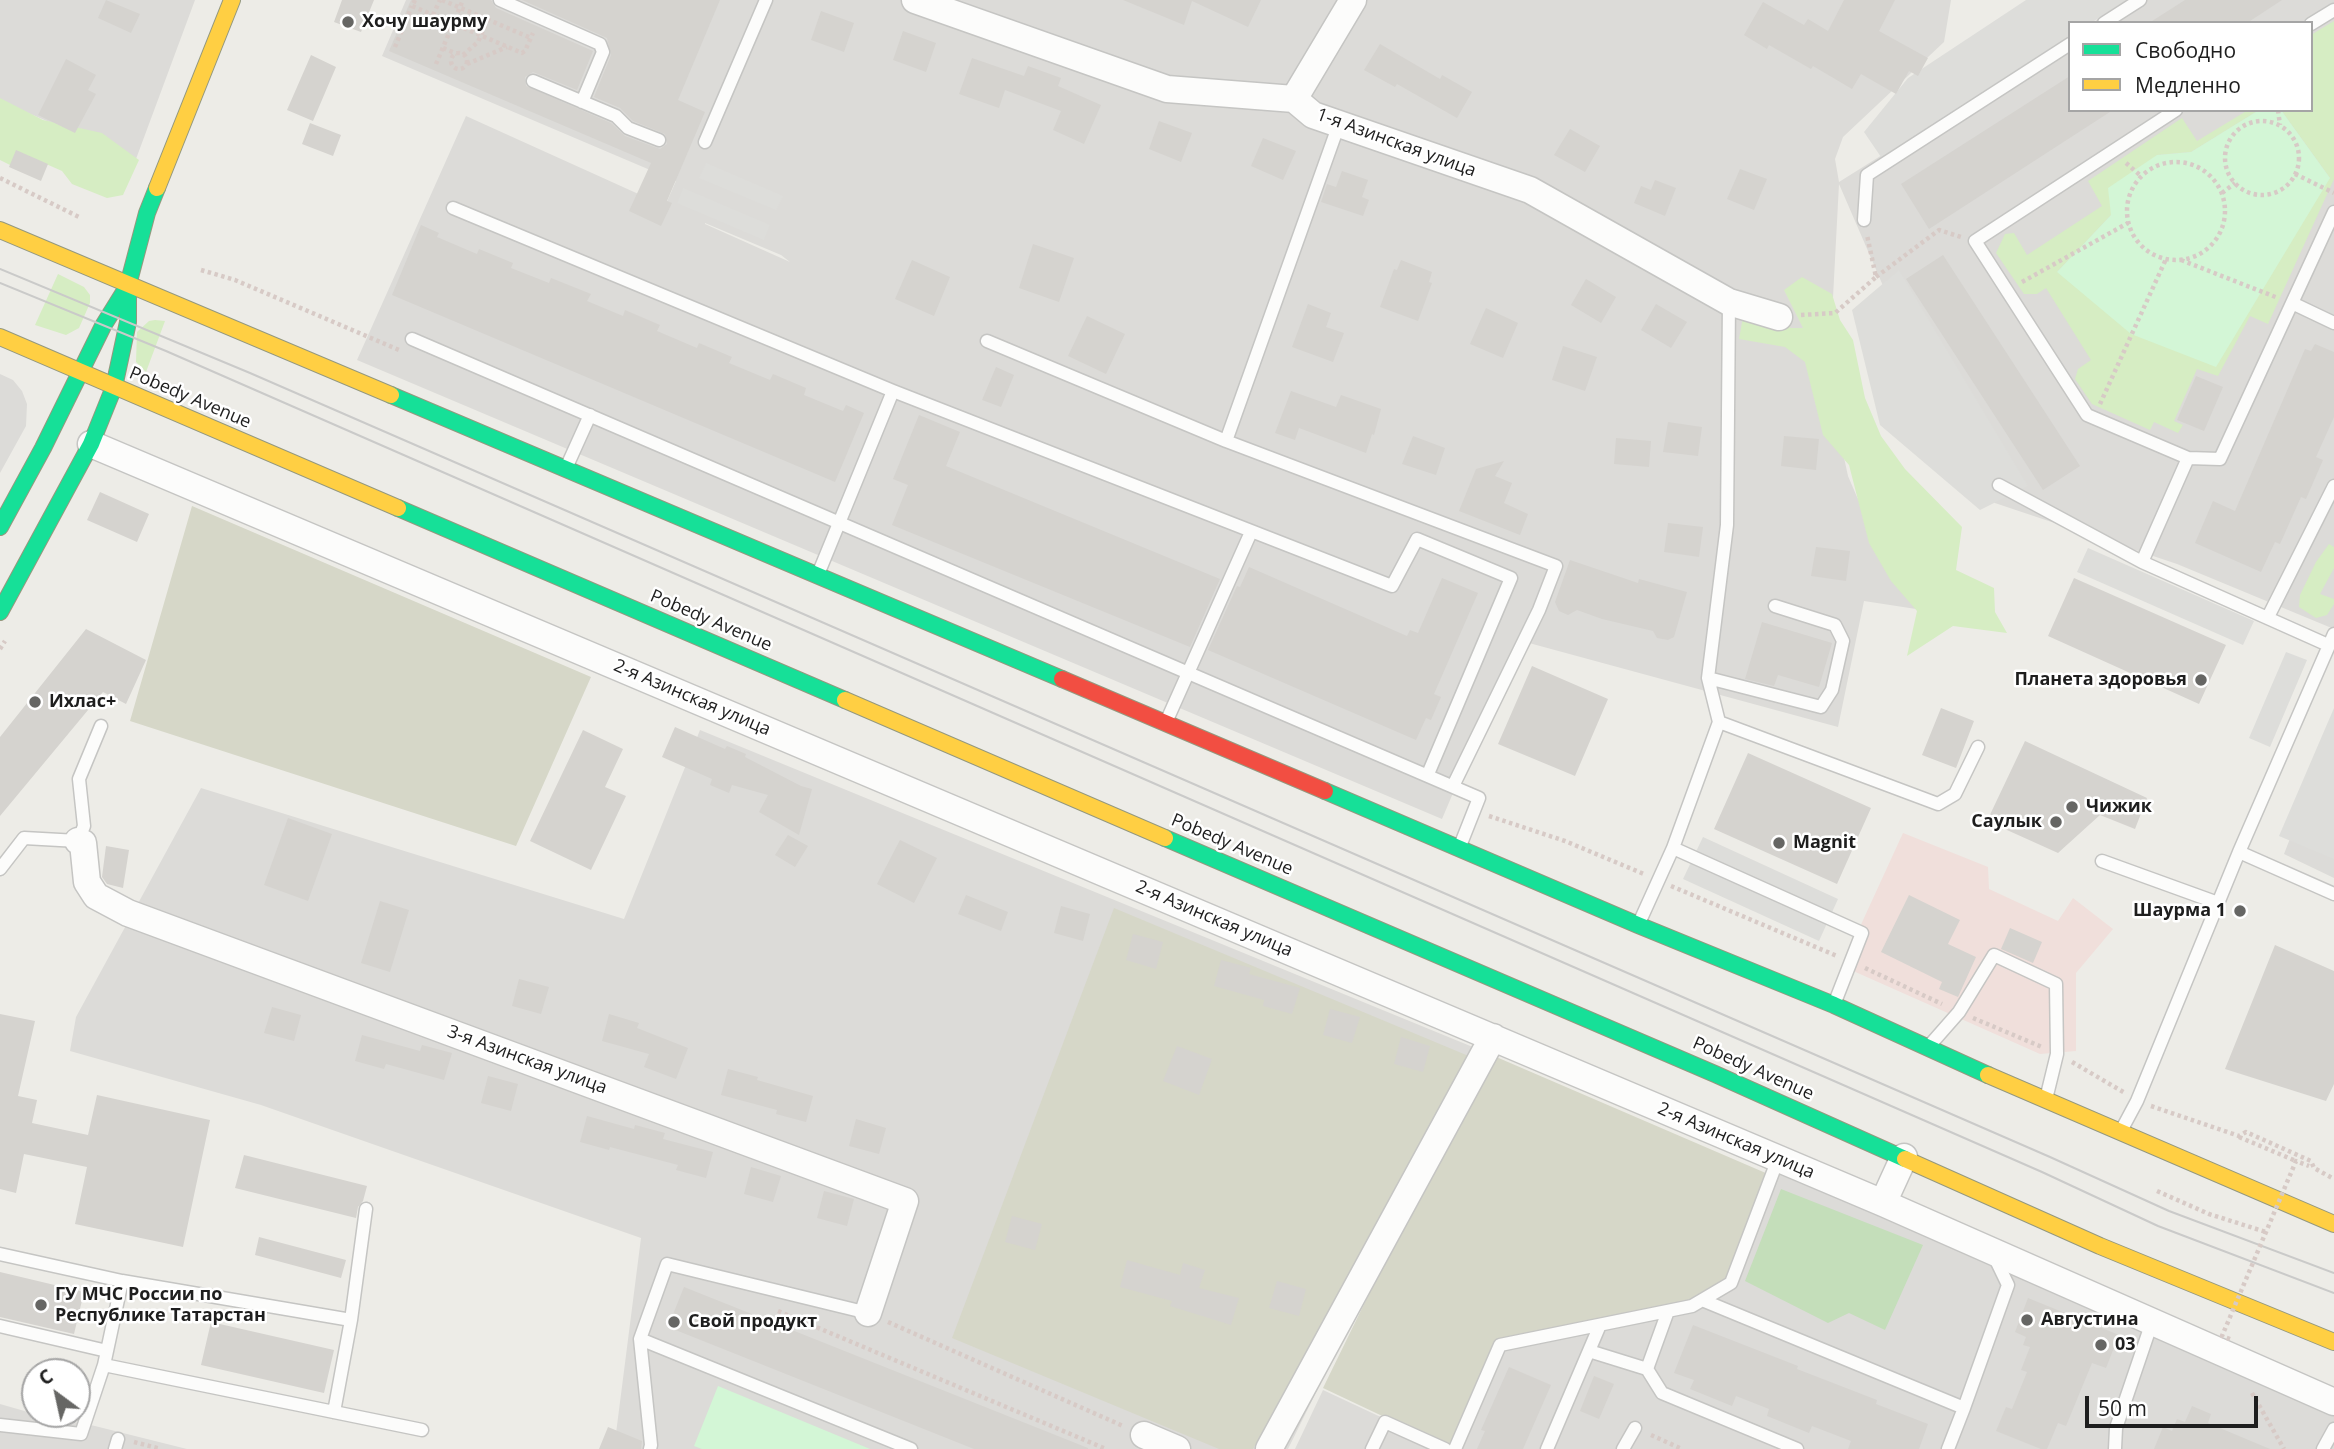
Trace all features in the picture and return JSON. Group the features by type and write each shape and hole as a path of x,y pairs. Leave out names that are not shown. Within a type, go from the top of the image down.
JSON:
{"main road":[{"path":"0,612 91,444 114,387 128,322 128,285 147,213 232,0"},
{"path":"0,230 1638,925 1834,1005 1926,1048 2334,1224"},
{"path":"0,527 43,448 109,314 128,285"},
{"name":"Pobedy Avenue","path":"0,337 1904,1157 2100,1246 2334,1342"}],"street":[{"name":"1-я Азинская улица","path":"915,0 1167,89 1294,99 1313,115 1530,190 1729,302 1779,317"},
{"path":"1294,99 1353,0"},
{"name":"2-я Азинская улица","path":"91,444 1883,1203 2334,1402"},
{"name":"3-я Азинская улица","path":"78,841 83,843 88,883 96,896 128,913 214,939 905,1201 868,1313"},
{"path":"1269,1449 1493,1037"},
{"path":"1883,1203 1904,1157"},
{"path":"1140,1442 1177,1449"}],"lane":[{"path":"705,142 766,0"},
{"path":"2107,21 2140,0"},
{"path":"496,5 540,17 597,42 602,47 603,52 582,102"},
{"path":"2313,23 2334,10"},
{"path":"1864,220 1867,175 2068,45"},
{"path":"533,81 616,116 628,128 659,141"},
{"path":"2151,112 2158,122"},
{"path":"2173,112 1975,241 2088,415 2188,458 2220,459 2334,212"},
{"path":"1226,441 1339,124"},
{"path":"453,208 893,391 1392,586 1417,539 1511,578 1428,774"},
{"path":"1638,925 1673,848 1719,722 1708,678 1727,525 1729,302"},
{"path":"2292,303 2334,323"},
{"path":"412,339 1479,798 1459,849"},
{"path":"987,341 1226,441 1556,566 1539,610 1453,786"},
{"path":"818,575 893,391"},
{"path":"565,469 590,415"},
{"path":"2142,562 2188,458"},
{"path":"1999,485 2142,562 2269,617 2331,639 2239,852 2137,1101 2120,1132"},
{"path":"2269,617 2334,486"},
{"path":"1165,724 1251,532"},
{"path":"1708,678 1821,706 1832,690 1843,641 1835,625 1775,606"},
{"path":"1719,722 1938,804 1955,794 1978,747"},
{"path":"0,869 24,838 78,841 84,826 79,779 101,726"},
{"path":"1673,848 1862,933 1834,1005"},
{"path":"2239,852 2334,894"},
{"path":"2102,861 2218,903"},
{"path":"1926,1048 1959,1012 1994,956 2056,984 2057,1054 2046,1098"},
{"path":"1455,1449 1500,1346 1692,1306 1731,1283 1778,1159"},
{"path":"334,1412 351,1320 366,1209"},
{"path":"2311,1214 2334,1210"},
{"path":"1948,1449 2008,1285 1990,1250"},
{"path":"0,1254 122,1281 351,1320"},
{"path":"654,1448 640,1339 667,1264 868,1313"},
{"path":"0,1425 81,1434 104,1365 122,1281"},
{"path":"1702,1300 1964,1408"},
{"path":"1647,1369 1668,1311"},
{"path":"2115,1449 2116,1428 2152,1322"},
{"path":"1547,1449 1600,1325"},
{"path":"0,1326 107,1351"},
{"path":"640,1339 911,1449"},
{"path":"1589,1351 1647,1369 1662,1393 1797,1449"},
{"path":"104,1365 422,1430"},
{"path":"1372,1449 1385,1422 1445,1449"},
{"path":"1623,1449 1635,1428"},
{"path":"2323,1449 2334,1429"}],"path":[{"path":"395,47 415,0"},
{"path":"433,15 441,0 531,38"},
{"path":"436,64 463,0"},
{"path":"496,5 477,43 451,61 453,66 459,69 508,47"},
{"path":"412,6 524,52 540,17"},
{"path":"443,48 466,59 466,64"},
{"path":"2278,112 2280,126"},
{"path":"2269,121 2280,126 2295,142 2298,163 2295,174 2288,184 2278,191 2255,194 2244,190 2228,173 2225,150 2229,139 2246,124 2269,121"},
{"path":"2181,260 2208,248 2218,237 2224,223 2225,208 2222,193 2214,179 2194,166 2170,162 2154,167 2141,176 2131,190 2127,206 2128,223 2141,246 2152,254 2181,260 2292,303"},
{"path":"2295,174 2334,193"},
{"path":"0,178 79,217"},
{"path":"2222,193 2235,183"},
{"path":"1864,220 1876,277"},
{"path":"2007,290 2128,223"},
{"path":"1779,317 1835,313 1876,277 1939,230 1975,241"},
{"path":"2094,418 2166,259"},
{"path":"1851,962 2057,1054 2137,1101 2239,1136 2309,1166"},
{"path":"2239,1136 2246,1132 2311,1161 2314,1168 2334,1179"},
{"path":"2230,1339 2222,1336 2296,1161"},
{"path":"2157,1191 2209,1214 2266,1232"},
{"path":"768,1306 1106,1449"},
{"path":"868,1313 1140,1442"},
{"path":"2251,1391 2284,1449"},
{"path":"1635,1428 1682,1449"}],"shaded area":[{"path":"0,0 195,0 136,159 0,101"},
{"path":"406,0 1951,0 1944,42 1843,137 1835,159 1839,182 2068,38 2068,112 2313,112 2313,21 2095,21 2128,0 2334,0 2334,629 2177,564 1974,496 1839,184 1831,335 1843,453 1848,476 1857,497 1929,611 1864,601 1838,727 1518,640 1442,819 357,360 466,116 665,206 676,181 382,56","holes":["705,223 781,255 790,262 705,224"]},
{"path":"2026,0 2127,0 2094,21 2068,21 2068,37 1881,157 1864,132 1908,78"},
{"path":"706,163 783,196 776,210 699,178"},
{"path":"683,188 770,225 764,240 677,203"},
{"path":"1899,270 2028,486 1980,510 1880,425 1852,310"},
{"path":"0,374 13,380 22,391 27,404 26,426 0,473"},
{"path":"192,506 591,677 516,846 130,721"},
{"path":"2088,548 2254,621 2243,645 2077,572"},
{"path":"2286,652 2307,660 2270,747 2249,738"},
{"path":"2334,708 2334,859 2279,836"},
{"path":"2334,726 2334,878 2284,854"},
{"path":"700,730 1485,1052 1288,1449 614,1449 641,1238 261,1105 70,1051 76,1017 201,788 624,919"},
{"path":"1903,833 1988,867 1989,889 2058,921 2073,898 2113,929 2076,973 2076,1051 2040,1054 1842,966"},
{"path":"1703,837 1838,899 1819,941 1683,879"},
{"path":"1114,908 1471,1057 1253,1449 1219,1449 952,1338"},
{"path":"1487,1053 1768,1174 1727,1280 1690,1302 1497,1340 1450,1448 1323,1388"},
{"path":"1772,1170 2334,1414 2334,1449 1451,1449 1498,1342 1691,1304"},
{"path":"1323,1390 1449,1449 1295,1449"},
{"path":"0,1404 21,1410 21,1428 91,1428 91,1425 187,1449 0,1449"}],"green space":[{"path":"2334,21 2334,179 2268,324 2250,316 2218,376 2197,369 2174,421 2183,425 2178,433 2154,422 2150,430 2092,404 2075,379 2078,369 2091,360 2046,288 2037,294 2024,294 1996,253 2005,234 2014,233 2027,255 2102,206 2088,181 2182,118 2197,141 2245,112 2256,112 2191,152 2157,155 2111,215 2057,272 2330,178 2282,112 2313,112 2313,34"},
{"path":"0,98 43,120 102,133 139,160 123,195 107,198 72,184 62,171 19,152 12,166 0,160"},
{"path":"2256,112 2282,112 2330,178 2216,367 2131,334 2057,272 2111,215 2108,188 2157,155 2191,152"},
{"path":"58,274 84,287 90,295 90,303 79,328 66,335 35,325"},
{"path":"1802,277 1832,294 1840,320 1853,340 1865,398 1881,436 1905,469 1962,527 1956,570 1994,588 1995,612 2007,633 1953,626 1907,656 1917,611 1891,581 1869,543 1849,465 1823,435 1805,362 1785,347 1739,339 1743,317 1766,316 1791,328 1803,328 1784,290"},
{"path":"149,321 165,321 146,372 136,362 137,332"},
{"path":"2329,544 2334,547 2334,568 2320,594 2334,599 2334,604 2327,615 2316,618 2299,607 2300,595 2316,562"},
{"path":"1781,1189 1923,1245 1885,1330 1849,1313 1828,1323 1745,1281"},
{"path":"718,1386 870,1449 702,1449 694,1446"}],"building":[{"path":"106,0 140,14 131,33 98,18"},
{"path":"342,0 374,0 361,32 334,22"},
{"path":"411,0 491,0 496,8 593,51 577,90 533,72 525,77 526,86 611,123 625,136 660,149 667,144 665,134 633,121 620,108 594,97 611,55 607,38 522,0 720,0 678,100 705,112 667,201 672,203 661,226 629,211 651,163 389,51"},
{"path":"1123,0 1261,0 1248,27 1192,1 1184,25"},
{"path":"1844,0 1895,0 1879,31 1928,58 1918,76 1909,71 1896,94 1861,74 1852,89 1813,66 1811,69 1769,45 1767,49 1744,35 1763,2 1804,25 1808,19 1828,31"},
{"path":"2185,0 2282,0 2250,21 2152,21"},
{"path":"821,11 854,23 844,52 811,40"},
{"path":"903,31 936,43 926,72 893,60"},
{"path":"1380,44 1440,79 1442,75 1472,92 1457,118 1397,84 1395,87 1364,70"},
{"path":"311,55 336,67 313,121 287,110"},
{"path":"972,58 1024,76 1028,66 1061,78 1058,86 1101,105 1084,144 1053,130 1061,111 1005,90 999,108 959,94"},
{"path":"66,59 96,75 88,90 96,94 75,133 38,115"},
{"path":"2068,77 2068,112 2110,112 1929,229 1901,184"},
{"path":"1159,121 1192,133 1181,162 1149,149"},
{"path":"310,123 341,135 333,156 302,144"},
{"path":"1570,129 1600,146 1585,172 1554,155"},
{"path":"1263,138 1296,151 1283,180 1251,166"},
{"path":"16,150 48,164 41,181 9,167"},
{"path":"1740,169 1767,179 1754,210 1727,199"},
{"path":"1342,171 1368,180 1362,197 1369,200 1363,216 1321,202 1327,184 1336,187"},
{"path":"1655,180 1676,188 1665,216 1634,203 1641,186 1651,190"},
{"path":"421,225 439,233 437,237 477,254 479,249 513,263 511,268 549,283 551,278 591,294 587,301 623,316 625,310 660,325 657,331 697,348 699,343 732,357 729,363 770,380 773,374 806,388 804,395 843,411 846,405 864,413 835,482 392,295"},
{"path":"1033,244 1074,258 1059,302 1019,288"},
{"path":"1943,255 2080,466 2043,490 1906,279"},
{"path":"912,260 950,277 934,316 895,299"},
{"path":"1401,260 1432,272 1429,282 1432,283 1418,321 1380,307 1394,269 1397,270"},
{"path":"1586,279 1616,297 1601,323 1571,305"},
{"path":"1308,304 1331,313 1326,327 1344,333 1333,362 1292,347"},
{"path":"1656,304 1687,322 1671,348 1641,330"},
{"path":"1486,308 1518,323 1503,358 1470,344"},
{"path":"1087,316 1125,334 1106,374 1068,356"},
{"path":"2315,344 2334,352 2334,417 2316,457 2323,460 2306,499 2301,497 2280,544 2275,542 2261,572 2195,543 2213,501 2235,511 2305,349 2311,351"},
{"path":"1563,346 1597,357 1585,391 1552,380"},
{"path":"996,367 1014,375 1001,407 982,400"},
{"path":"2196,376 2223,387 2204,431 2177,420"},
{"path":"1291,391 1336,407 1341,395 1381,409 1366,453 1299,428 1295,440 1275,433"},
{"path":"919,415 960,432 946,466 1220,579 1190,647 892,525 908,485 893,479"},
{"path":"1668,422 1702,427 1698,456 1663,452"},
{"path":"1413,436 1445,448 1436,475 1402,464"},
{"path":"1784,436 1819,439 1816,470 1781,466"},
{"path":"1616,438 1651,441 1649,467 1614,464"},
{"path":"1504,461 1495,476 1512,483 1504,503 1528,514 1520,535 1459,511 1476,469"},
{"path":"100,492 149,514 137,542 87,520"},
{"path":"1668,523 1703,527 1699,557 1664,552"},
{"path":"1816,547 1850,551 1846,581 1811,576"},
{"path":"1570,560 1638,583 1639,579 1687,592 1674,637 1668,640 1657,638 1653,631 1577,610 1568,615 1559,611 1555,602"},
{"path":"1249,567 1407,636 1410,630 1418,633 1442,578 1478,593 1434,694 1441,697 1431,720 1426,718 1416,740 1208,650 1237,586 1240,587"},
{"path":"2074,578 2226,645 2199,704 2048,636"},
{"path":"1762,622 1832,643 1819,687 1778,675 1774,686 1745,679"},
{"path":"86,629 146,660 126,704 103,692 0,816 0,737"},
{"path":"1532,666 1608,699 1575,776 1498,744"},
{"path":"1941,708 1974,721 1956,768 1922,755"},
{"path":"675,727 725,749 727,746 746,754 745,757 812,789 799,835 759,812 768,795 732,785 729,793 710,785 712,779 662,757"},
{"path":"583,730 623,749 605,787 626,796 591,870 530,841"},
{"path":"2025,741 2147,798 2135,829 2100,815 2058,853 1987,821"},
{"path":"1748,753 1871,808 1837,884 1714,829"},
{"path":"288,818 332,834 308,901 264,885"},
{"path":"788,835 808,846 795,867 775,855"},
{"path":"900,840 937,858 914,903 877,884"},
{"path":"106,846 129,850 123,888 107,884 102,877"},
{"path":"966,895 1008,912 1001,931 958,914"},
{"path":"1909,895 1960,920 1948,944 1976,957 1958,997 1939,989 1942,982 1881,952"},
{"path":"380,901 409,910 390,972 361,963"},
{"path":"1061,906 1090,914 1083,941 1054,933"},
{"path":"2010,928 2042,942 2033,963 2001,949"},
{"path":"1133,934 1163,942 1156,969 1126,960"},
{"path":"2275,945 2334,971 2334,1084 2326,1101 2225,1069"},
{"path":"1221,960 1251,968 1249,974 1300,988 1292,1014 1263,1006 1264,1000 1214,986"},
{"path":"519,979 549,987 541,1014 512,1006"},
{"path":"272,1007 301,1015 294,1041 264,1033"},
{"path":"1330,1009 1360,1017 1352,1043 1323,1035"},
{"path":"0,1014 35,1021 18,1096 37,1100 32,1123 88,1135 97,1095 210,1120 183,1247 75,1224 87,1167 24,1154 16,1193 0,1189"},
{"path":"609,1014 639,1023 637,1028 688,1048 676,1079 644,1067 649,1054 602,1041"},
{"path":"362,1035 420,1051 422,1045 452,1053 444,1080 386,1064 384,1069 355,1061"},
{"path":"1401,1037 1430,1046 1423,1072 1394,1064"},
{"path":"1177,1046 1212,1059 1199,1095 1163,1081"},
{"path":"728,1069 813,1096 806,1122 776,1114 777,1110 721,1095"},
{"path":"488,1076 518,1084 511,1111 481,1103"},
{"path":"587,1116 634,1129 635,1125 665,1133 663,1139 713,1152 706,1178 676,1170 678,1165 580,1142"},
{"path":"856,1119 886,1128 879,1154 849,1146"},
{"path":"244,1155 367,1186 356,1218 235,1188"},
{"path":"751,1167 781,1176 773,1202 744,1194"},
{"path":"824,1191 854,1199 847,1226 817,1218"},
{"path":"1012,1216 1042,1224 1035,1250 1005,1242"},
{"path":"259,1237 346,1260 341,1278 255,1255"},
{"path":"1127,1260 1180,1275 1183,1263 1205,1270 1199,1288 1239,1298 1231,1325 1170,1306 1172,1301 1120,1287"},
{"name":"ГУ МЧС России по Республике Татарстан","path":"0,1272 84,1292 74,1334 0,1317"},
{"path":"1277,1281 1306,1289 1299,1316 1269,1308"},
{"path":"684,1287 1088,1449 974,1449 668,1327"},
{"path":"2028,1298 2119,1335 2106,1368 2092,1363 2066,1426 2058,1423 2047,1449 1996,1431 2006,1407 2012,1409 2027,1372 2021,1370 2030,1347 2023,1345 2026,1337 2015,1332"},
{"path":"211,1322 334,1350 324,1393 201,1365"},
{"path":"1693,1325 1798,1366 1797,1369 1877,1400 1876,1404 1928,1424 1919,1449 1848,1449 1851,1441 1812,1426 1809,1433 1767,1416 1769,1409 1736,1396 1732,1406 1690,1389 1694,1380 1674,1373"},
{"path":"1509,1367 1551,1385 1523,1449 1477,1449 1485,1431 1481,1430"},
{"path":"1594,1376 1614,1384 1599,1419 1580,1411"},
{"path":"2192,1406 2211,1414 2208,1423 2270,1449 2154,1449 2163,1427 2172,1431 2177,1419 2185,1422"},
{"path":"608,1427 642,1441 641,1449 599,1449"}],"tram line":[{"path":"0,269 250,373 2169,1211 2334,1273"},
{"path":"0,283 166,351 2042,1172 2158,1226 2334,1293"}],"traffic: fast":[{"path":"0,612 91,444 114,387 128,322 128,285 147,213 157,188"},
{"path":"0,527 43,448 103,326 126,289"},
{"path":"391,395 1062,679"},
{"path":"398,508 845,700"},
{"path":"1325,791 1638,925 1834,1005 1988,1075"},
{"path":"1165,838 1715,1074 1905,1159"}],"traffic: slow":[{"path":"157,188 232,0"},
{"path":"0,230 391,395"},
{"path":"0,337 398,508"},
{"path":"845,700 1165,838"},
{"path":"1988,1075 2334,1224"},
{"path":"1905,1159 2100,1246 2334,1342"}],"traffic: jam":[{"path":"1062,679 1325,791"}],"place":[{"name":"Хочу шаурму","path":"348,22"},
{"name":"Планета здоровья","path":"2201,680"},
{"name":"Ихлас+","path":"35,702"},
{"name":"Чижик","path":"2072,807"},
{"name":"Саулык","path":"2056,822"},
{"name":"Magnit","path":"1779,843"},
{"name":"Шаурма 1","path":"2240,911"},
{"name":"ГУ МЧС России по Республике Татарстан","path":"41,1305"},
{"name":"Августина","path":"2027,1320"},
{"name":"Свой продукт","path":"674,1322"},
{"name":"03","path":"2101,1345"}]}
